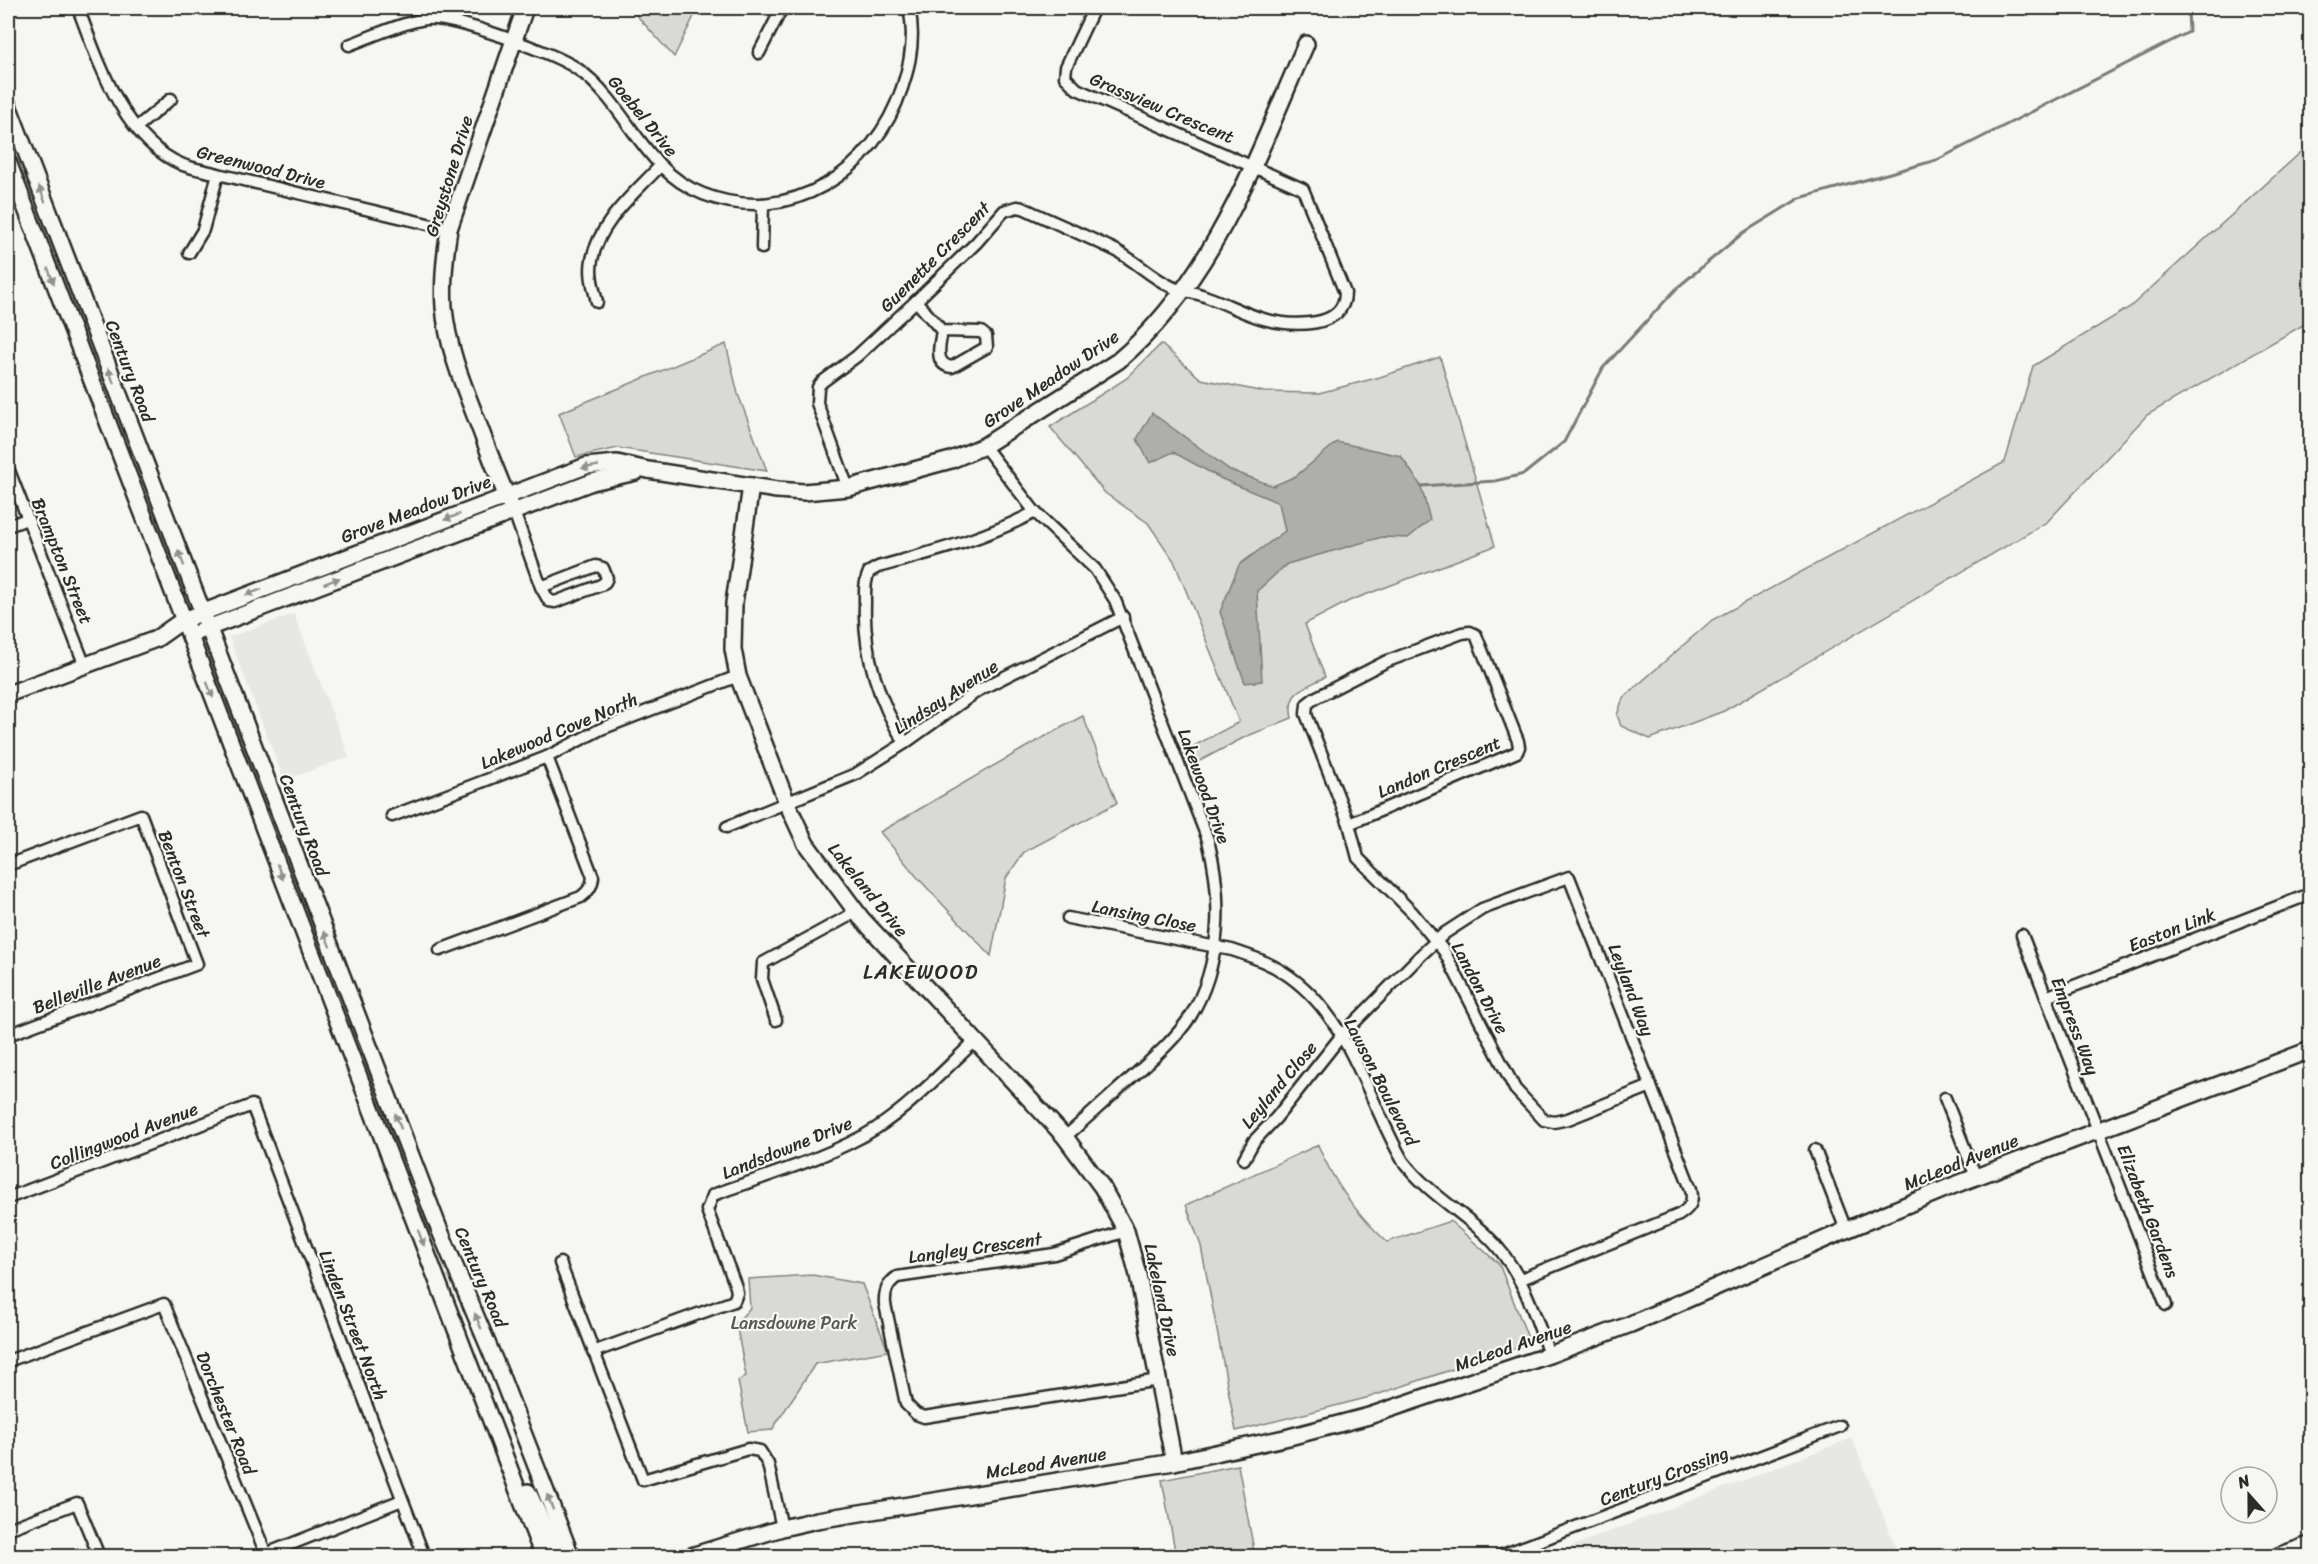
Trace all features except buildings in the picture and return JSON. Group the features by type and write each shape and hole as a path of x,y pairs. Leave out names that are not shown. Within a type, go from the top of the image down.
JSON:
{"main road":[{"path":"2280,1557 2310,1545"}],"street":[{"name":"Greenwood Drive","path":"78,8 113,94 148,140 171,158 183,165 218,174 449,229"},
{"name":"Greystone Drive","path":"514,512 462,383 451,347 444,308 444,267 449,229 525,8"},
{"path":"759,53 782,8"},
{"name":"Goebel Drive","path":"349,45 424,19 438,18 562,59 586,75 610,100 648,153 671,176 702,193 741,204 763,204 799,196 820,188 850,169 877,140 898,102 906,77 911,54 912,32 909,8"},
{"name":"Grassview Crescent","path":"1094,8 1066,67 1065,77 1070,84 1253,165"},
{"name":"Grove Meadow Drive","path":"156,639 183,620 586,466 617,464 751,486 804,492 848,488 951,460 984,446 1118,361 1151,330 1184,291 1226,221 1306,44"},
{"path":"137,127 171,99"},
{"name":"Century Road","path":"8,105 438,1226 501,1376 571,1557"},
{"path":"8,162 543,1557"},
{"name":"Guenette Crescent","path":"848,488 817,403 818,387 857,356 916,301 972,248 1004,211 1017,207 1023,208 1113,249 1165,283 1208,297 1241,312 1268,320 1301,323 1329,319 1337,315 1345,302 1346,293 1303,189 1253,165"},
{"path":"597,302 591,278 591,262 602,232 660,166"},
{"path":"189,253 203,230 218,174"},
{"path":"762,248 763,204"},
{"path":"916,301 942,331 981,332 986,336 987,347 952,367 945,366 939,356 942,331"},
{"name":"Lakewood Drive","path":"984,446 1035,512 1095,568 1123,617 1210,849 1218,897 1218,926 1214,946 1202,995 1189,1018 1165,1048 1065,1137"},
{"name":"Brampton Street","path":"8,468 85,666"},
{"name":"Grove Meadow Drive","path":"156,639 189,636 592,482 618,474 648,470"},
{"name":"Lakeland Drive","path":"751,486 732,627 738,676 787,802 806,844 856,912 1065,1137 1102,1187 1126,1231 1138,1275 1174,1462"},
{"path":"514,512 541,587 546,599 555,602 601,585 607,578 603,568 596,566 541,587"},
{"path":"905,743 892,721 867,647 865,588 869,572 878,567 968,542 1011,525 1035,512"},
{"path":"8,526 27,519"},
{"name":"Lindsay Avenue","path":"727,827 856,774 985,687 1123,617"},
{"name":"Landon Crescent","path":"1306,709 1307,704 1315,698 1385,662 1470,632 1476,635 1518,741 1517,752 1349,824"},
{"path":"8,694 156,639"},
{"name":"Lakewood Cove North","path":"392,816 547,758 601,729 738,676"},
{"name":"Landon Drive","path":"1306,709 1349,824 1358,858 1412,912 1436,941 1463,987 1515,1089 1544,1120 1554,1122 1568,1119 1651,1086"},
{"path":"440,950 581,897 588,892 592,884 592,877 547,758"},
{"name":"Benton Street","path":"8,865 141,815 197,964"},
{"name":"Leyland Way","path":"1342,1035 1436,941 1457,924 1482,909 1569,877 1691,1189 1692,1204 1679,1215 1521,1279"},
{"name":"Easton Link","path":"2046,997 2310,894"},
{"path":"776,1020 762,979 763,963 856,912"},
{"name":"Lansing Close","path":"1068,918 1214,946"},
{"name":"Empress Way","path":"2022,935 2098,1130"},
{"name":"Lawson Boulevard","path":"1214,946 1257,958 1282,970 1309,993 1342,1035 1392,1143 1403,1161 1430,1191 1486,1235 1503,1253 1521,1279 1549,1355"},
{"name":"Belleville Avenue","path":"8,1035 197,964"},
{"name":"Leyland Close","path":"1244,1159 1254,1141 1276,1118 1342,1035"},
{"name":"Landsdowne Drive","path":"592,1352 734,1300 737,1293 736,1287 707,1209 713,1195 837,1149 875,1129 901,1110 975,1041"},
{"name":"McLeod Avenue","path":"691,1557 782,1528 1174,1462 1289,1437 1369,1416 1549,1355 1673,1307 1846,1230 1976,1177 2310,1050"},
{"path":"1945,1098 1976,1177"},
{"name":"Collingwood Avenue","path":"8,1198 252,1105"},
{"name":"Linden Street North","path":"252,1105 424,1557"},
{"name":"Elizabeth Gardens","path":"2098,1130 2166,1305"},
{"path":"1815,1149 1846,1230"},
{"name":"Langley Crescent","path":"1126,1231 1054,1254 897,1277 891,1280 886,1288 885,1304 906,1404 916,1414 924,1417 1159,1380"},
{"path":"560,1263 592,1352 643,1480 748,1449 760,1451 768,1464 782,1528"},
{"name":"Dorchester Road","path":"8,1361 164,1304 266,1554 402,1500"},
{"path":"491,1420 558,1557"},
{"name":"Century Crossing","path":"1500,1557 1839,1426"},
{"path":"8,1529 77,1503 99,1557"}],"shaded area":[{"path":"1152,413 1230,470 1273,486 1296,476 1337,442 1401,456 1421,486 1430,520 1408,538 1382,537 1287,564 1257,591 1262,681 1245,683 1220,612 1239,565 1285,531 1279,503 1222,479 1173,452 1150,463 1137,439"},
{"path":"294,614 349,757 284,780 229,637"},
{"path":"1852,1438 1899,1556 1546,1556 1744,1480"}],"green space":[{"path":"630,8 698,8 674,57"},
{"path":"2310,144 2310,321 2147,415 2047,522 1724,711 1650,739 1621,726 1617,715 1623,698 1712,620 2005,462 2033,366 2130,307"},
{"path":"726,344 738,394 767,471 618,448 576,457 559,413"},
{"path":"1161,344 1201,379 1264,392 1319,393 1380,377 1440,357 1495,546 1349,601 1305,624 1325,677 1299,691 1292,702 1292,718 1245,737 1196,763 1190,748 1239,722 1174,561 1148,523 1105,493 1050,427 1127,378"},
{"path":"1083,716 1117,803 1024,852 1006,878 991,956 917,877 880,832"},
{"path":"1318,1145 1347,1198 1387,1242 1450,1221 1499,1264 1528,1338 1522,1346 1370,1397 1236,1431 1201,1246 1186,1205"},
{"name":"Lansdowne Park","path":"812,1275 862,1284 888,1351 815,1364 772,1430 748,1432 738,1381 746,1376 736,1323 750,1308 748,1279"},
{"path":"1238,1465 1255,1556 1176,1556 1162,1480"}],"waterway":[{"path":"1421,486 1495,481 1524,474 1564,442 1603,368 1678,287 1743,233 1800,198 1937,160 2189,32 2188,8"}],"district":[{"name":"LAKEWOOD","path":"921,972"}]}
